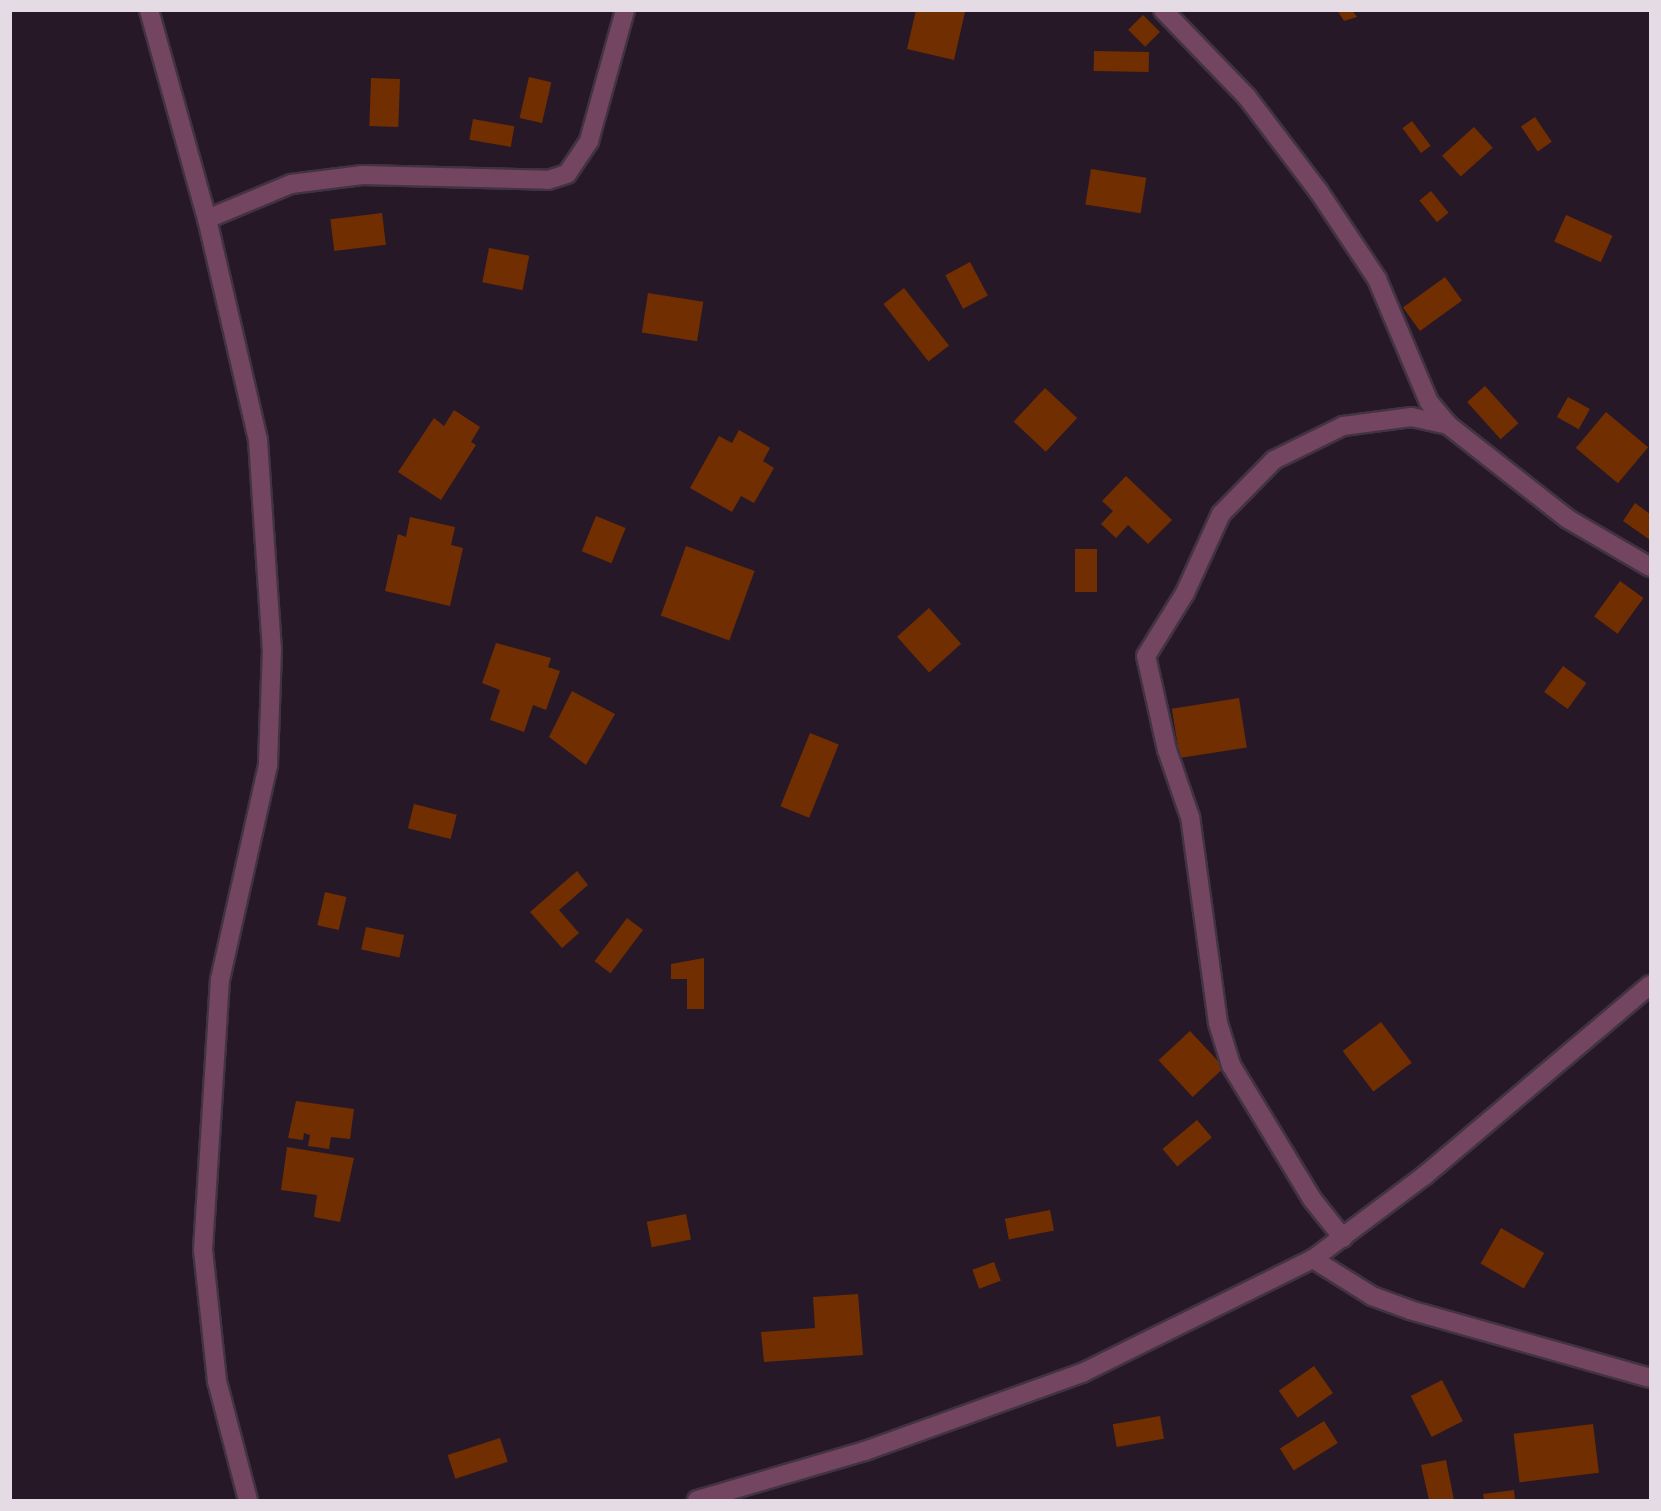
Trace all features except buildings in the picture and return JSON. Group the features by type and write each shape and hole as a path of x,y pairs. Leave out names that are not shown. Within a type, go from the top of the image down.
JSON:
{"street":[{"path":"149,10 207,219 258,440 272,649 268,765 220,979 203,1250 217,1382 248,1500"},
{"path":"207,219 291,184 362,175 548,180 567,174 589,141 625,10"},
{"path":"1163,10 1247,97 1319,192 1377,279 1429,402 1448,425 1568,519 1650,567"},
{"path":"1344,1238 1312,1198 1231,1065 1218,1023 1190,817 1167,750 1146,656 1185,592 1221,514 1274,460 1343,426 1411,417 1448,425"},
{"path":"697,1500 865,1451 1082,1373 1313,1259 1344,1238 1650,985"},
{"path":"1313,1259 1372,1296 1410,1310 1650,1378"}]}
